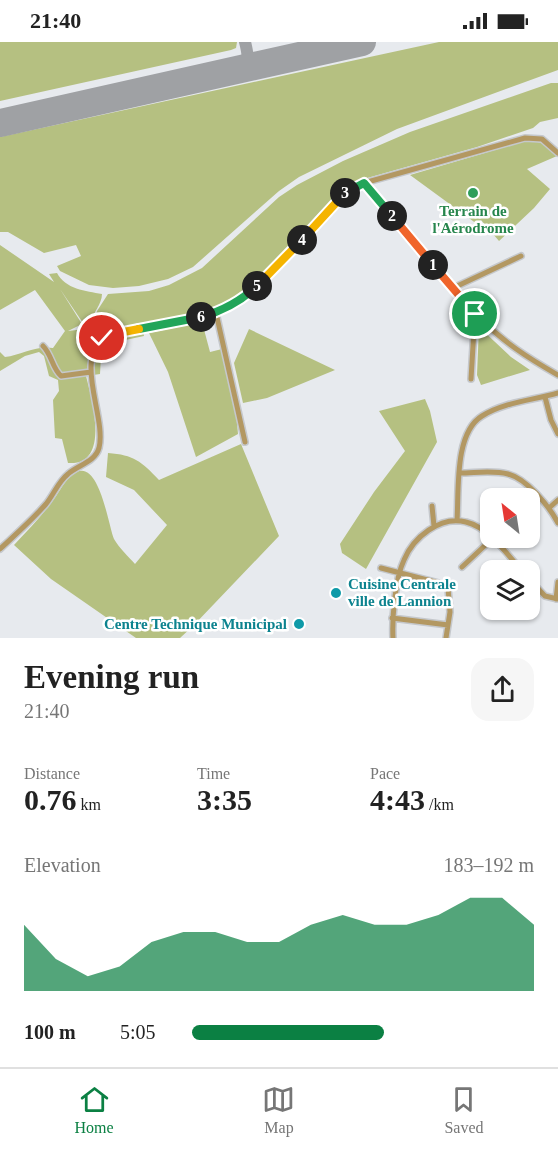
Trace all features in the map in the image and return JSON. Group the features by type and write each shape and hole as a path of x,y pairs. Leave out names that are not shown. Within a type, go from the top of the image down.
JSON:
{"street":[{"path":"0,549 45,505 67,474 91,460 96,454 99,447 99,436 91,362 102,338 216,313 249,293 293,250 341,196 364,183 525,138 536,137 547,142 558,153"},
{"path":"364,183 475,314 497,336 518,352 558,375"},
{"path":"453,288 521,256"},
{"path":"216,313 245,442"},
{"path":"471,378 475,314"},
{"path":"43,346 61,376 91,372"},
{"path":"457,521 463,442 475,422 487,413 507,406 558,393"},
{"path":"545,397 551,420 558,434"},
{"path":"460,473 507,474 520,479 527,488"},
{"path":"549,508 558,500"},
{"path":"540,501 549,508 558,523"},
{"path":"432,506 434,526"},
{"path":"393,638 392,618 403,561 416,542 434,526 457,521 466,522 480,529"},
{"path":"462,567 482,548"},
{"path":"502,548 512,560"},
{"path":"381,568 443,584 448,588 446,638"},
{"path":"540,591 545,596 557,599 558,582"},
{"path":"392,618 448,625"}],"green space":[{"path":"0,42 237,42 236,48 231,50 0,101"},
{"path":"439,42 558,42 558,70 397,129 299,177 279,191 193,267 168,279 139,286 113,288 89,285 60,271 57,266 81,256 76,245 44,253 8,232 0,232 0,137"},
{"path":"551,83 558,83 558,118 540,122 533,128 477,147 353,182 343,189 266,273 232,301 215,309 179,318 125,327 93,325 97,311 108,294 149,291 169,285 202,268 279,197 297,185 343,161 410,132"},
{"path":"522,142 542,143 557,156 527,169 550,189 534,208 499,241 481,220 477,224 410,175"},
{"path":"0,245 54,282 49,274 57,273 65,283 71,286 102,294 90,323 83,323 60,289 82,324 68,331 85,329 95,338 143,331 144,336 116,342 101,356 100,374 86,376 92,400 95,430 90,454 81,461 68,463 62,439 55,438 53,400 59,391 58,380 49,376 44,356 39,352 25,356 0,371 0,352 5,357 41,348 53,348 65,331 35,290 0,310"},
{"path":"202,322 210,352 222,349 236,412 238,434 196,457 168,372 149,333"},
{"path":"479,327 511,357 530,370 481,385 477,375"},
{"path":"249,329 335,370 267,398 243,403 234,363"},
{"path":"425,399 437,442 366,569 342,553 340,544 374,492 405,451 379,411"},
{"path":"241,444 279,536 180,638 136,638 51,579 14,545 42,514 67,480 80,471 88,473 95,481 114,539 135,564 167,525 134,490 106,477 108,453 131,457 159,480"}],"taxiway":[{"path":"237,70 246,62 245,42"},
{"path":"248,55 255,63 263,64"}],"runway":[{"path":"0,123 362,42"}],"place":[{"name":"Terrain de l'Aérodrome","path":"473,193"},
{"name":"Cuisine Centrale ville de Lannion","path":"336,593"},
{"name":"Centre Technique Municipal","path":"299,624"}],"route":[{"path":"102,338 178,323 216,313 231,306 269,275 341,196 364,183 475,314"}]}
